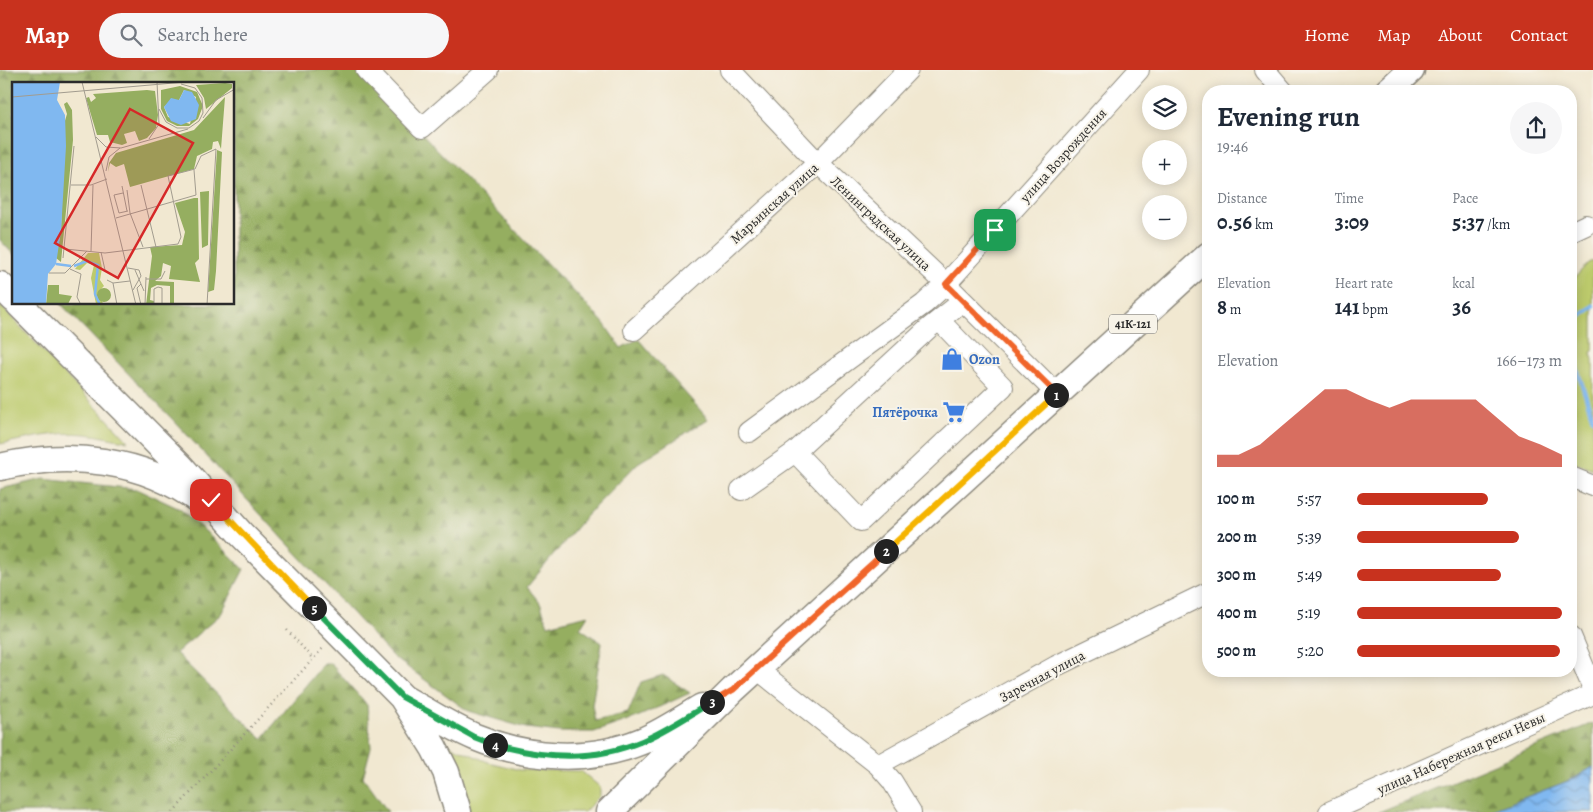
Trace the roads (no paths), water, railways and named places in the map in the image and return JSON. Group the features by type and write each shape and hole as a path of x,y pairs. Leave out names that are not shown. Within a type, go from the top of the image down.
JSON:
{"main road":[{"name":"41К-121","path":"733,690 1202,261"},
{"path":"0,285 12,297"},
{"path":"19,305 180,467 241,534 402,697 434,748 446,772 458,812"},
{"path":"0,467 50,459 79,459 123,465 175,486 198,500 241,534"},
{"path":"402,697 474,737 522,752 545,756 576,756 616,750 643,741 733,690"},
{"path":"609,812 733,690"}],"street":[{"path":"366,70 422,128 488,70"},
{"name":"Ленинградская улица","path":"730,70 818,163 964,301 1057,394"},
{"name":"Марьинская улица","path":"634,330 818,163 908,70"},
{"name":"улица Возрождения","path":"749,432 924,304 946,284 1139,70"},
{"path":"1265,70 1278,85"},
{"path":"741,490 795,452 939,320 964,301"},
{"path":"795,452 861,521 1003,387 939,320"},
{"path":"1577,479 1593,486"},
{"name":"Заречная улица","path":"878,765 1056,666 1202,595"},
{"path":"1577,650 1593,689"},
{"path":"757,669 878,765 892,781 912,812"},
{"name":"улица Набережная реки Невы","path":"1329,812 1593,694"}],"water":[{"path":"1593,767 1593,812 1487,812 1571,780"}],"waterway":[{"path":"1577,324 1580,317 1593,306"},
{"path":"1577,369 1593,419"}],"place":[{"name":"Ozon","path":"952,359"},
{"name":"Пятёрочка","path":"954,412"}]}
